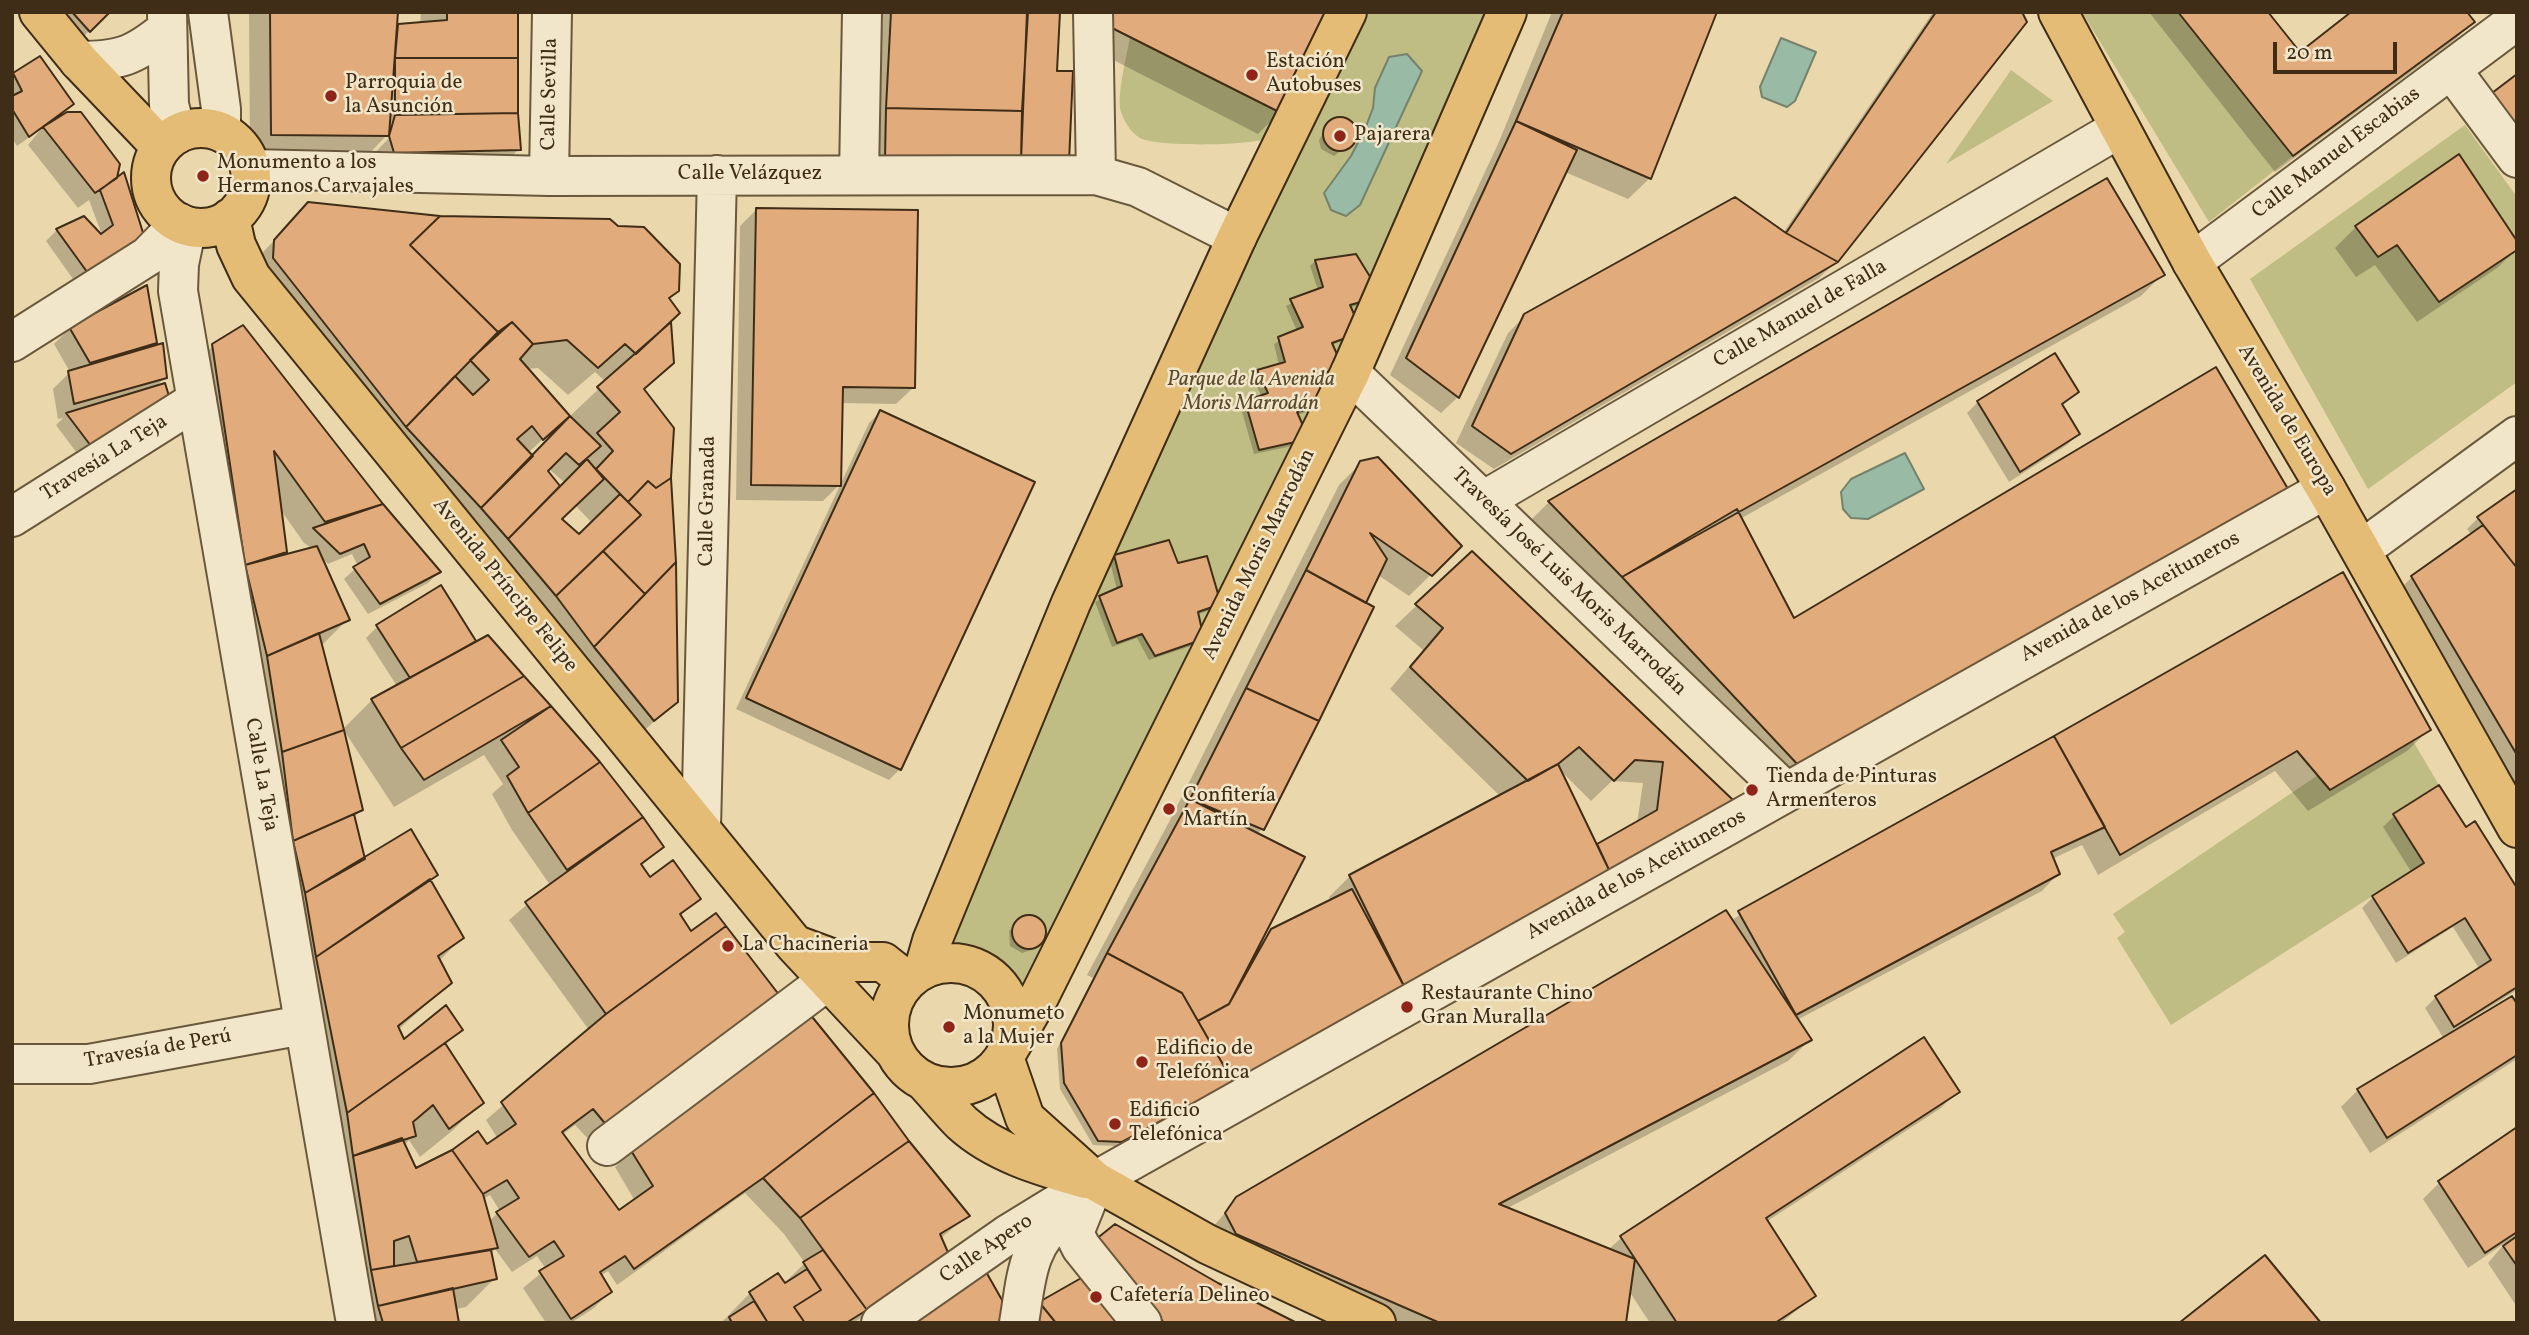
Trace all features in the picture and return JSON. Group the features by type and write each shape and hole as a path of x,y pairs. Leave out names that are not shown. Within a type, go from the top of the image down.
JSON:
{"main road":[{"path":"39,12 79,61 169,141"},
{"path":"1095,1181 1029,1162 964,1124 925,1082 902,1064 894,1052 889,1033 889,1014 895,996 916,975 932,941 961,877 1071,603 1237,237 1347,12"},
{"name":"Avenida Moris Marrodán","path":"1007,1053 1039,997 1222,635 1350,373 1507,12"},
{"name":"Avenida de Europa","path":"2058,12 2192,262 2326,489 2517,828"},
{"path":"204,128 221,132 235,141 250,169 247,196 230,218 210,227 183,225 162,209 152,190 151,175 169,141 204,128"},
{"name":"Avenida Príncipe Felipe","path":"230,218 236,245 251,277 795,945 894,1052"},
{"path":"795,945 842,962 883,962 916,975 942,963 961,964 978,969 994,980 1005,994 1012,1012 1013,1030 1007,1053 993,1071 961,1087 943,1087 925,1082"},
{"path":"1007,1053 1025,1118 1095,1181 1208,1244 1376,1323"}],"street":[{"path":"208,12 221,109 221,132"},
{"name":"Calle Sevilla","path":"549,176 552,12"},
{"path":"859,175 862,12"},
{"path":"1093,12 1096,175"},
{"name":"Calle Manuel Escabias","path":"2192,262 2451,69 2516,16"},
{"path":"79,61 113,61 128,57 167,21"},
{"path":"167,21 169,141"},
{"path":"2451,69 2517,158"},
{"name":"Calle Manuel de Falla","path":"1483,501 2119,128"},
{"name":"Calle Velázquez","path":"250,169 549,176 1096,175 1138,187 1237,237"},
{"name":"Calle Granada","path":"701,828 717,175"},
{"path":"18,329 149,256 183,225"},
{"name":"Calle La Teja","path":"183,225 178,291 356,1323"},
{"name":"Travesía José Luis Moris Marrodán","path":"1350,373 1786,792"},
{"name":"Travesía La Teja","path":"12,517 197,400"},
{"path":"2361,550 2517,436"},
{"name":"Avenida de los Aceituneros","path":"1095,1181 2326,489"},
{"path":"607,1146 827,981"},
{"name":"Travesía de Perú","path":"12,1064 89,1065 303,1025"},
{"path":"1019,1323 1032,1252 1044,1231 1095,1181"},
{"path":"1095,1181 1074,1233 1081,1247 1142,1323"},
{"name":"Calle Apero","path":"881,1323 1007,1235 1095,1181"}],"green space":[{"name":"Parque de la Avenida Moris Marrodán","path":"1363,12 1494,12 1391,255 1030,991 1010,969 993,956 944,941 1186,375"},
{"path":"2082,12 2178,12 2293,156 2209,222"},
{"path":"1130,37 1281,113 1269,138 1243,143 1183,144 1150,141 1137,136 1126,123 1120,105"},
{"path":"2011,70 2053,101 1946,164"},
{"path":"2465,125 2517,197 2517,382 2368,489 2250,279"},
{"path":"2413,741 2439,785 2393,814 2424,863 2171,1025 2117,938 2125,932 2113,914 2318,775 2331,790"}],"shaded area":[{"path":"1781,38 1816,52 1795,101 1787,107 1762,97 1760,87"},
{"path":"1407,54 1422,71 1360,205 1346,216 1331,210 1324,193 1351,156 1365,129 1373,108 1375,88 1389,57"},
{"path":"1905,453 1924,489 1868,519 1851,518 1843,509 1841,492 1851,479"}],"building":[{"path":"72,12 110,12 90,32"},
{"name":"Parroquia de la Asunción","path":"270,12 398,12 389,136 271,135"},
{"path":"447,12 518,12 518,58 395,58 398,24 447,20"},
{"path":"891,12 1028,12 1022,111 886,108"},
{"path":"1027,12 1060,12 1057,71 1073,71 1069,162 1021,160"},
{"name":"Estación Autobuses","path":"1110,12 1330,12 1281,113 1104,24"},
{"path":"1563,12 1717,12 1651,179 1516,121"},
{"path":"1936,12 2022,12 2027,22 1838,262 1786,233"},
{"path":"2178,12 2268,12 2300,52 2351,12 2467,12 2475,22 2293,156"},
{"path":"40,56 74,104 29,137 12,109 12,96 22,91 13,73"},
{"path":"395,58 518,58 518,113 395,115"},
{"path":"2517,74 2517,127 2492,93"},
{"path":"886,108 1022,111 1021,160 885,158"},
{"path":"67,112 81,112 120,164 117,178 95,193 43,127"},
{"path":"518,113 521,150 394,153 389,136 395,115"},
{"name":"Pajarera","path":"1340,117 1352,122 1357,134 1352,146 1340,151 1328,146 1323,134 1328,122"},
{"path":"1516,121 1577,150 1459,398 1406,358"},
{"path":"2459,154 2517,241 2517,250 2439,302 2397,245 2378,257 2355,226"},
{"path":"124,172 145,239 90,276 56,229 84,216 101,234 113,225 100,190"},
{"path":"2107,178 2165,275 1622,577 1548,501"},
{"path":"1735,197 1786,233 1838,262 1511,454 1472,426 1524,314"},
{"path":"308,202 440,216 410,245 498,332 406,427 273,258 274,240"},
{"path":"756,208 918,210 915,388 843,387 841,486 751,485"},
{"path":"440,216 610,219 618,226 644,227 680,264 679,291 669,298 680,313 636,354 625,344 598,368 567,340 533,344 512,322 498,332 410,245"},
{"path":"1356,254 1382,296 1350,305 1362,332 1332,343 1343,368 1316,375 1328,404 1297,412 1309,439 1259,450 1245,401 1268,393 1257,370 1285,362 1278,337 1303,327 1290,299 1323,287 1315,260"},
{"path":"147,285 157,343 90,363 69,327"},
{"path":"512,322 533,344 520,359 570,416 543,440 532,426 517,439 533,456 481,508 406,427 455,376 473,395 489,380 470,360"},
{"path":"671,322 674,363 644,389 674,428 671,478 656,488 648,481 628,502 596,469 613,451 597,433 620,412 597,387"},
{"path":"243,325 383,504 325,522 274,451 287,552 245,565 212,344"},
{"path":"163,343 167,378 74,404 68,371"},
{"path":"2055,353 2079,392 2062,404 2080,434 2020,472 1977,401"},
{"path":"2216,367 2291,494 1799,766 1622,577 1737,509 1794,618"},
{"path":"165,383 169,396 91,446 66,413"},
{"path":"880,410 1035,482 901,770 746,698"},
{"path":"570,416 601,446 579,465 566,453 548,471 560,486 508,539 481,508"},
{"path":"1378,457 1462,546 1432,576 1370,533 1387,559 1366,603 1306,570 1360,461"},
{"path":"587,459 604,479 562,519 579,534 620,494 641,515 556,596 508,539"},
{"path":"671,478 676,562 645,594 603,551 641,515 628,502 648,481 656,488"},
{"path":"2517,489 2517,568 2477,517"},
{"path":"383,504 441,572 380,604 353,567 370,557 364,544 340,554 313,528"},
{"path":"2483,525 2517,568 2517,755 2411,576"},
{"path":"1169,540 1178,563 1207,556 1221,604 1198,612 1204,639 1155,656 1142,634 1117,643 1099,596 1122,586 1114,555"},
{"path":"317,546 350,620 267,656 245,565"},
{"path":"603,551 645,594 594,647 556,596"},
{"path":"1472,551 1733,800 1732,805 1611,874 1597,844 1657,810 1663,762 1635,760 1614,781 1579,747 1558,764 1528,781 1410,667 1443,628 1415,604"},
{"path":"676,562 678,702 654,721 594,647"},
{"path":"1306,570 1374,607 1319,721 1246,688"},
{"path":"2343,572 2431,730 2330,790 2297,751 2120,855 2054,736"},
{"path":"441,585 476,641 410,678 376,625"},
{"path":"319,633 344,730 282,752 267,656"},
{"path":"488,635 524,676 401,748 371,699"},
{"path":"524,676 551,706 424,780 401,748"},
{"path":"1246,688 1319,721 1264,830 1190,799"},
{"path":"551,706 600,762 528,813 507,776 519,767 501,740"},
{"path":"344,730 363,810 293,841 282,752"},
{"path":"2054,736 2105,827 2051,852 2060,874 1796,1015 1738,911"},
{"path":"600,762 643,817 567,870 528,813"},
{"path":"1558,764 1611,874 1406,990 1349,875"},
{"path":"2439,785 2466,827 2475,821 2517,888 2517,987 2454,1027 2435,996 2491,960 2465,918 2408,953 2372,896 2424,863 2393,814"},
{"path":"1190,799 1305,857 1229,1004 1198,1021 1182,993 1107,953"},
{"path":"354,814 365,859 305,893 293,841"},
{"path":"643,817 664,847 641,864 650,877 673,860 701,899 680,914 691,931 716,913 726,926 606,1014 525,902"},
{"path":"411,829 438,875 316,957 305,893"},
{"path":"430,879 464,938 438,956 452,983 398,1026 404,1039 446,1005 463,1030 347,1113 316,957"},
{"path":"1352,889 1406,990 1233,1082 1198,1021 1229,1004 1271,929"},
{"path":"1726,910 1812,1040 1499,1204 1635,1259 1626,1323 1440,1323 1236,1234 1225,1213 1236,1197"},
{"path":"1029,915 1041,920 1046,932 1041,944 1029,949 1017,944 1012,932 1017,920"},
{"path":"726,926 780,996 608,1127 593,1109 562,1132 619,1210 653,1186 630,1149 809,1013 874,1093 763,1178 634,1269 625,1256 600,1272 612,1292 571,1319 539,1271 564,1256 554,1241 529,1257 496,1212 519,1198 507,1180 483,1194 452,1150 478,1131 487,1144 516,1124 501,1102 606,1014"},
{"name":"Edificio de Telefónica","path":"1107,953 1182,993 1233,1082 1122,1142 1098,1141 1064,1083 1061,1043"},
{"path":"2512,996 2517,1004 2517,1055 2387,1138 2357,1089"},
{"path":"1924,1037 1960,1092 1766,1218 1816,1296 1775,1323 1677,1323 1620,1236"},
{"path":"445,1043 484,1103 449,1129 433,1105 413,1122 416,1136 353,1156 347,1113"},
{"path":"874,1093 909,1141 800,1218 763,1178"},
{"path":"2517,1127 2517,1232 2485,1253 2438,1181"},
{"path":"402,1138 416,1168 452,1150 483,1194 498,1248 417,1262 409,1236 394,1241 394,1266 371,1270 353,1156"},
{"path":"909,1141 970,1216 940,1234 950,1257 867,1310 800,1218"},
{"path":"1115,1224 1218,1283 1297,1323 1164,1323 1095,1240"},
{"path":"2517,1236 2517,1266 2503,1246"},
{"path":"491,1250 497,1279 378,1306 371,1270"},
{"path":"823,1250 867,1310 846,1323 805,1323 794,1307 821,1290 803,1262"},
{"path":"2265,1255 2321,1323 2179,1323"},
{"path":"807,1269 821,1290 794,1307 805,1323 768,1323 749,1292 778,1273 785,1283"},
{"path":"985,1270 1006,1307 1003,1323 909,1323"},
{"path":"1083,1277 1119,1323 1056,1323 1039,1302"},
{"path":"453,1288 459,1323 383,1323 378,1306"},
{"path":"754,1301 768,1323 732,1323 729,1317"},
{"path":"1039,1302 1056,1323 1036,1323"}],"place":[{"name":"Estación Autobuses","path":"1252,75"},
{"name":"Parroquia de la Asunción","path":"331,96"},
{"name":"Pajarera","path":"1340,136"},
{"name":"Monumento a los Hermanos Carvajales","path":"203,176"},
{"name":"Tienda de Pinturas Armenteros","path":"1752,790"},
{"name":"Confitería Martín","path":"1169,809"},
{"name":"La Chacineria","path":"728,946"},
{"name":"Restaurante Chino Gran Muralla","path":"1407,1007"},
{"name":"Monumeto a la Mujer","path":"949,1027"},
{"name":"Edificio de Telefónica","path":"1142,1062"},
{"name":"Edificio Telefónica","path":"1115,1124"},
{"name":"Cafetería Delineo","path":"1096,1297"}]}
